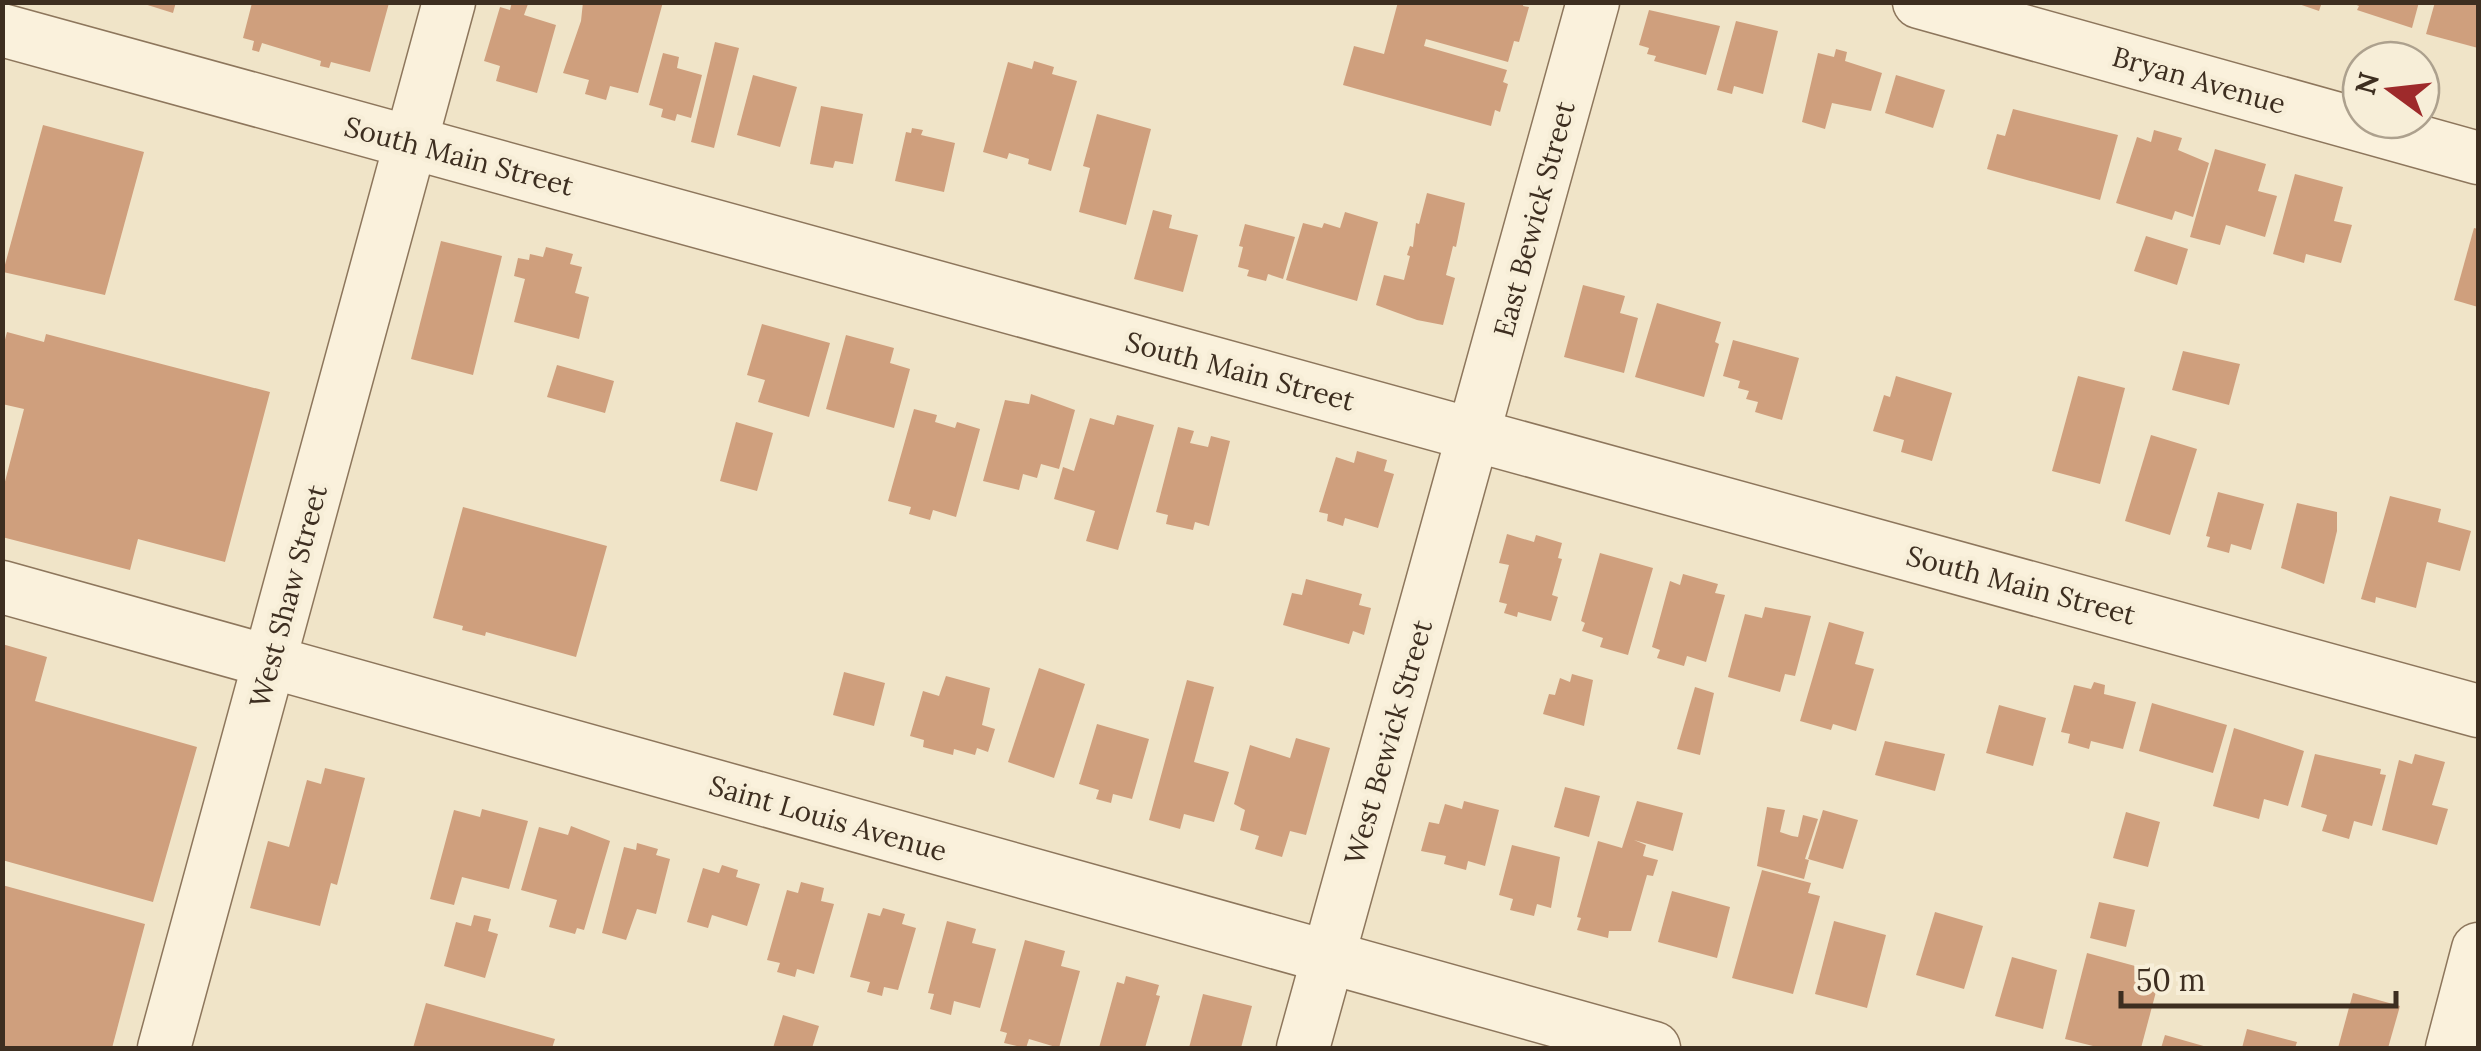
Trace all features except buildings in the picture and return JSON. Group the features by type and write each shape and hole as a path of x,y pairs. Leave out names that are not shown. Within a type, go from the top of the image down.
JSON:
{"street":[{"name":"West Shaw Street","path":"164,1048 449,2"},
{"name":"East Bewick Street","path":"1475,435 1593,2"},
{"name":"Bryan Avenue","path":"1919,2 2478,158"},
{"name":"South Main Street","path":"2,30 2478,710"},
{"name":"West Bewick Street","path":"1303,1048 1475,435"},
{"name":"Saint Louis Avenue","path":"2,587 1654,1048"},
{"path":"2462,1043 2478,949"}]}
